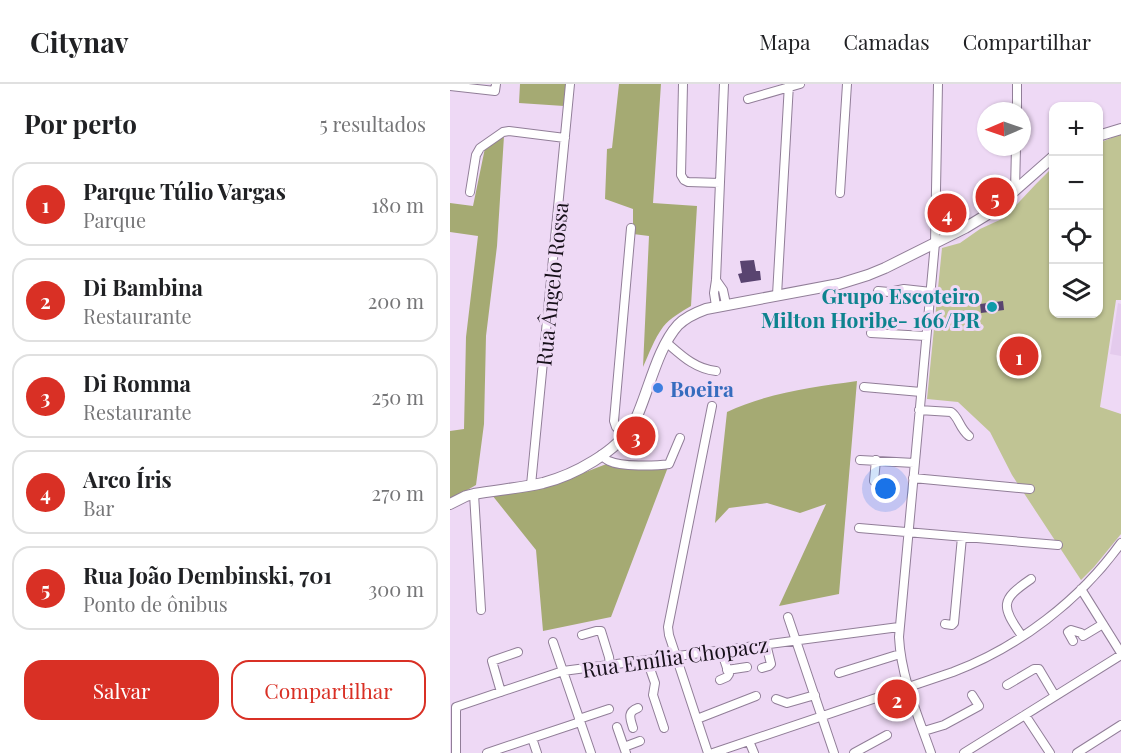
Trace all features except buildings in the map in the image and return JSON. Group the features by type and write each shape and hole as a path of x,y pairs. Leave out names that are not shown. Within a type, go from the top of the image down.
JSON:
{"main road":[{"path":"1103,134 1121,129"},
{"path":"450,504 474,494 556,479 613,448 626,435 637,416 666,342 688,317 721,305 831,286 868,275 965,228 988,214 1049,160"}],"street":[{"name":"Rua Ângelo Rossa","path":"531,485 570,84"},
{"path":"683,84 681,175 688,182 720,183"},
{"path":"721,305 714,293 724,84"},
{"path":"748,99 800,84"},
{"path":"840,193 847,84"},
{"path":"931,753 900,654 899,627 935,243 938,84"},
{"path":"1017,84 1017,102"},
{"path":"450,86 495,87"},
{"path":"777,295 789,86"},
{"path":"470,192 476,155 480,148 503,132 565,138"},
{"path":"1015,190 1016,156"},
{"path":"626,435 616,427 614,421 631,228"},
{"path":"878,291 889,292 904,289 931,292"},
{"path":"871,333 926,336"},
{"path":"666,342 687,360 705,370 716,371"},
{"path":"864,387 921,392"},
{"path":"708,753 669,635 668,622 712,406"},
{"path":"919,410 955,414 963,431 969,436"},
{"path":"601,455 613,462 645,466 669,464 680,438"},
{"path":"860,460 914,462"},
{"path":"874,481 876,460"},
{"path":"913,478 1030,489"},
{"path":"474,494 481,610"},
{"path":"859,528 1058,545"},
{"path":"945,624 954,623 962,537"},
{"path":"713,753 965,668 1022,636 1053,614 1081,589 1121,543"},
{"path":"1022,636 1006,605 1016,589 1031,579"},
{"path":"964,753 977,750 1025,715 1121,654 1081,589"},
{"path":"788,617 834,753"},
{"path":"1073,641 1068,632 1071,630 1083,636 1103,624"},
{"name":"Rua Emília Chopacz","path":"454,709 563,671 899,627"},
{"path":"582,636 601,631 610,665"},
{"path":"553,642 591,753"},
{"path":"762,668 771,664 766,644"},
{"path":"720,680 728,676 721,650"},
{"path":"501,692 492,661 518,652"},
{"path":"839,673 900,654"},
{"path":"647,660 655,683 653,695 664,728"},
{"path":"728,670 747,667"},
{"path":"1007,686 1034,669 1039,669 1055,696"},
{"path":"776,699 787,703 814,695"},
{"path":"924,731 944,725 979,706 972,695"},
{"path":"697,719 756,696"},
{"path":"638,708 630,713 634,728 618,730 625,750 640,741"},
{"path":"454,709 456,753"},
{"path":"487,753 609,709"},
{"path":"1025,715 1050,753"},
{"path":"1077,753 1121,725"},
{"path":"854,753 887,735"},
{"path":"530,739 531,753"},
{"path":"530,739 537,753"},
{"path":"749,741 753,753"}],"shaded area":[{"path":"1118,303 1121,304 1121,356 1110,354"}],"green space":[{"path":"520,84 567,84 564,106 519,103"},
{"path":"619,84 661,84 653,203 697,206 691,306 672,318 663,327 643,367 649,236 633,234 633,209 605,199 607,149 612,148"},
{"path":"1121,134 1121,300 1116,300 1100,407 1121,414 1121,534 1081,580 1012,475 990,432 958,402 927,399 942,248 960,243 980,229 1004,218 1049,171 1049,318 1103,318 1103,141"},
{"path":"504,136 497,246 486,336 484,424 476,485 450,500 450,431 464,429 466,337 478,236 450,232 450,203 473,206 485,148"},
{"path":"857,381 839,594 779,606 826,504 800,513 767,503 729,508 715,523 727,412 774,395"},
{"path":"609,463 668,467 611,617 543,631 536,550 492,495 578,475"}],"place":[{"name":"Rua João Dembinski, 701","path":"995,197"},
{"name":"Arco Íris","path":"947,213"},
{"name":"Grupo Escoteiro Milton Horibe- 166/PR","path":"992,307"},
{"name":"Parque Túlio Vargas","path":"1019,356"},
{"name":"Boeira","path":"658,388"},
{"name":"Di Romma","path":"636,436"},
{"name":"Di Bambina","path":"897,699"}]}
